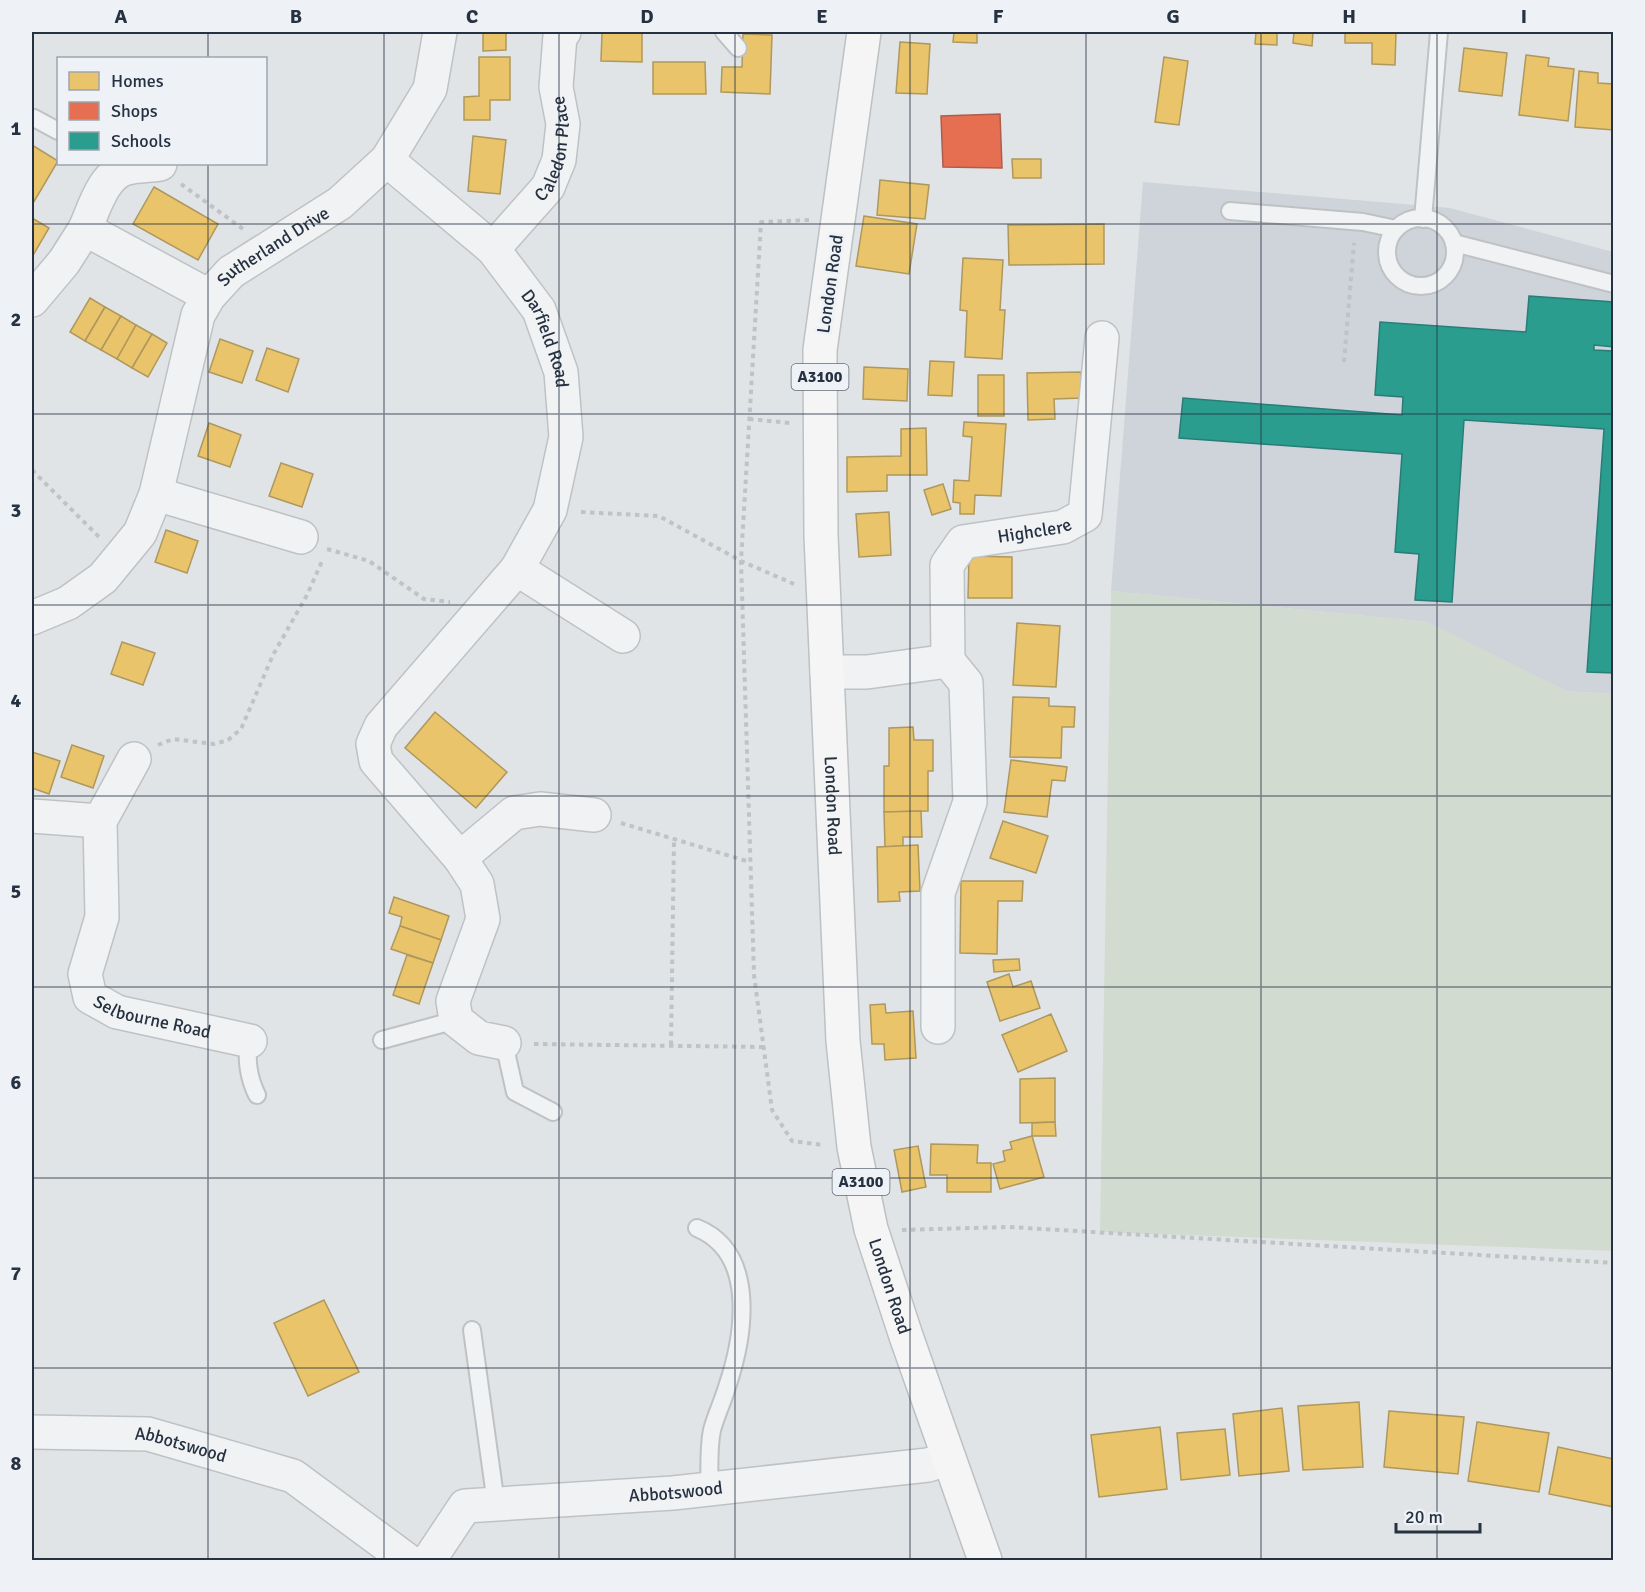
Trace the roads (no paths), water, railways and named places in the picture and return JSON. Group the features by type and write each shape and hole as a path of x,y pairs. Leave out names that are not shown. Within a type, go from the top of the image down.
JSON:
{"main road":[{"name":"London Road","path":"864,32 820,350 819,426 823,599 843,1041 854,1147 871,1228 985,1560"}],"street":[{"name":"Sutherland Drive","path":"32,618 68,603 103,578 140,533 156,494 198,315 209,296 231,272 340,203 387,160 430,89 440,32"},
{"name":"Caledon Place","path":"493,249 548,187 559,160 563,124 556,87 560,36 564,32"},
{"name":"Darfield Road","path":"387,160 493,249 539,310 561,372 566,437 550,510 517,569 381,726 373,744 376,761 460,858 477,884 483,919 453,1001 456,1020"},
{"path":"32,300 64,262 85,229 116,167 170,172"},
{"path":"85,229 209,296"},
{"name":"Highclere","path":"948,661 947,565 963,542 1064,527 1085,515 1102,338"},
{"path":"156,494 301,537"},
{"path":"517,569 623,636"},
{"path":"826,672 867,672 948,661 966,683 970,802 938,893 938,1027"},
{"name":"Selbourne Road","path":"134,759 100,821 102,917 85,974 90,997 117,1012 250,1041"},
{"path":"460,858 514,813 540,809 594,815"},
{"path":"32,816 100,821"},
{"path":"456,1020 479,1038 504,1043"},
{"name":"Abbotswood","path":"32,1432 148,1434 293,1476 407,1560"},
{"name":"Abbotswood","path":"429,1560 465,1506 709,1490 928,1465 949,1458"}],"lane":[{"path":"724,32 738,48"},
{"path":"1423,219 1439,32"},
{"path":"34,118 57,130"},
{"path":"1230,211 1376,225 1396,229"},
{"path":"1423,219 1443,226 1454,243 1453,265 1443,278 1428,286 1411,285 1396,275 1389,262 1389,244 1396,229 1411,220 1423,219"},
{"path":"1454,243 1614,284"},
{"path":"382,1040 456,1020"},
{"path":"250,1041 247,1051 249,1074 257,1095"},
{"path":"504,1043 514,1092 553,1112"},
{"path":"697,1228 707,1232 722,1246 731,1260 742,1297 734,1362 713,1428 709,1490"},
{"path":"472,1330 496,1504"}]}
